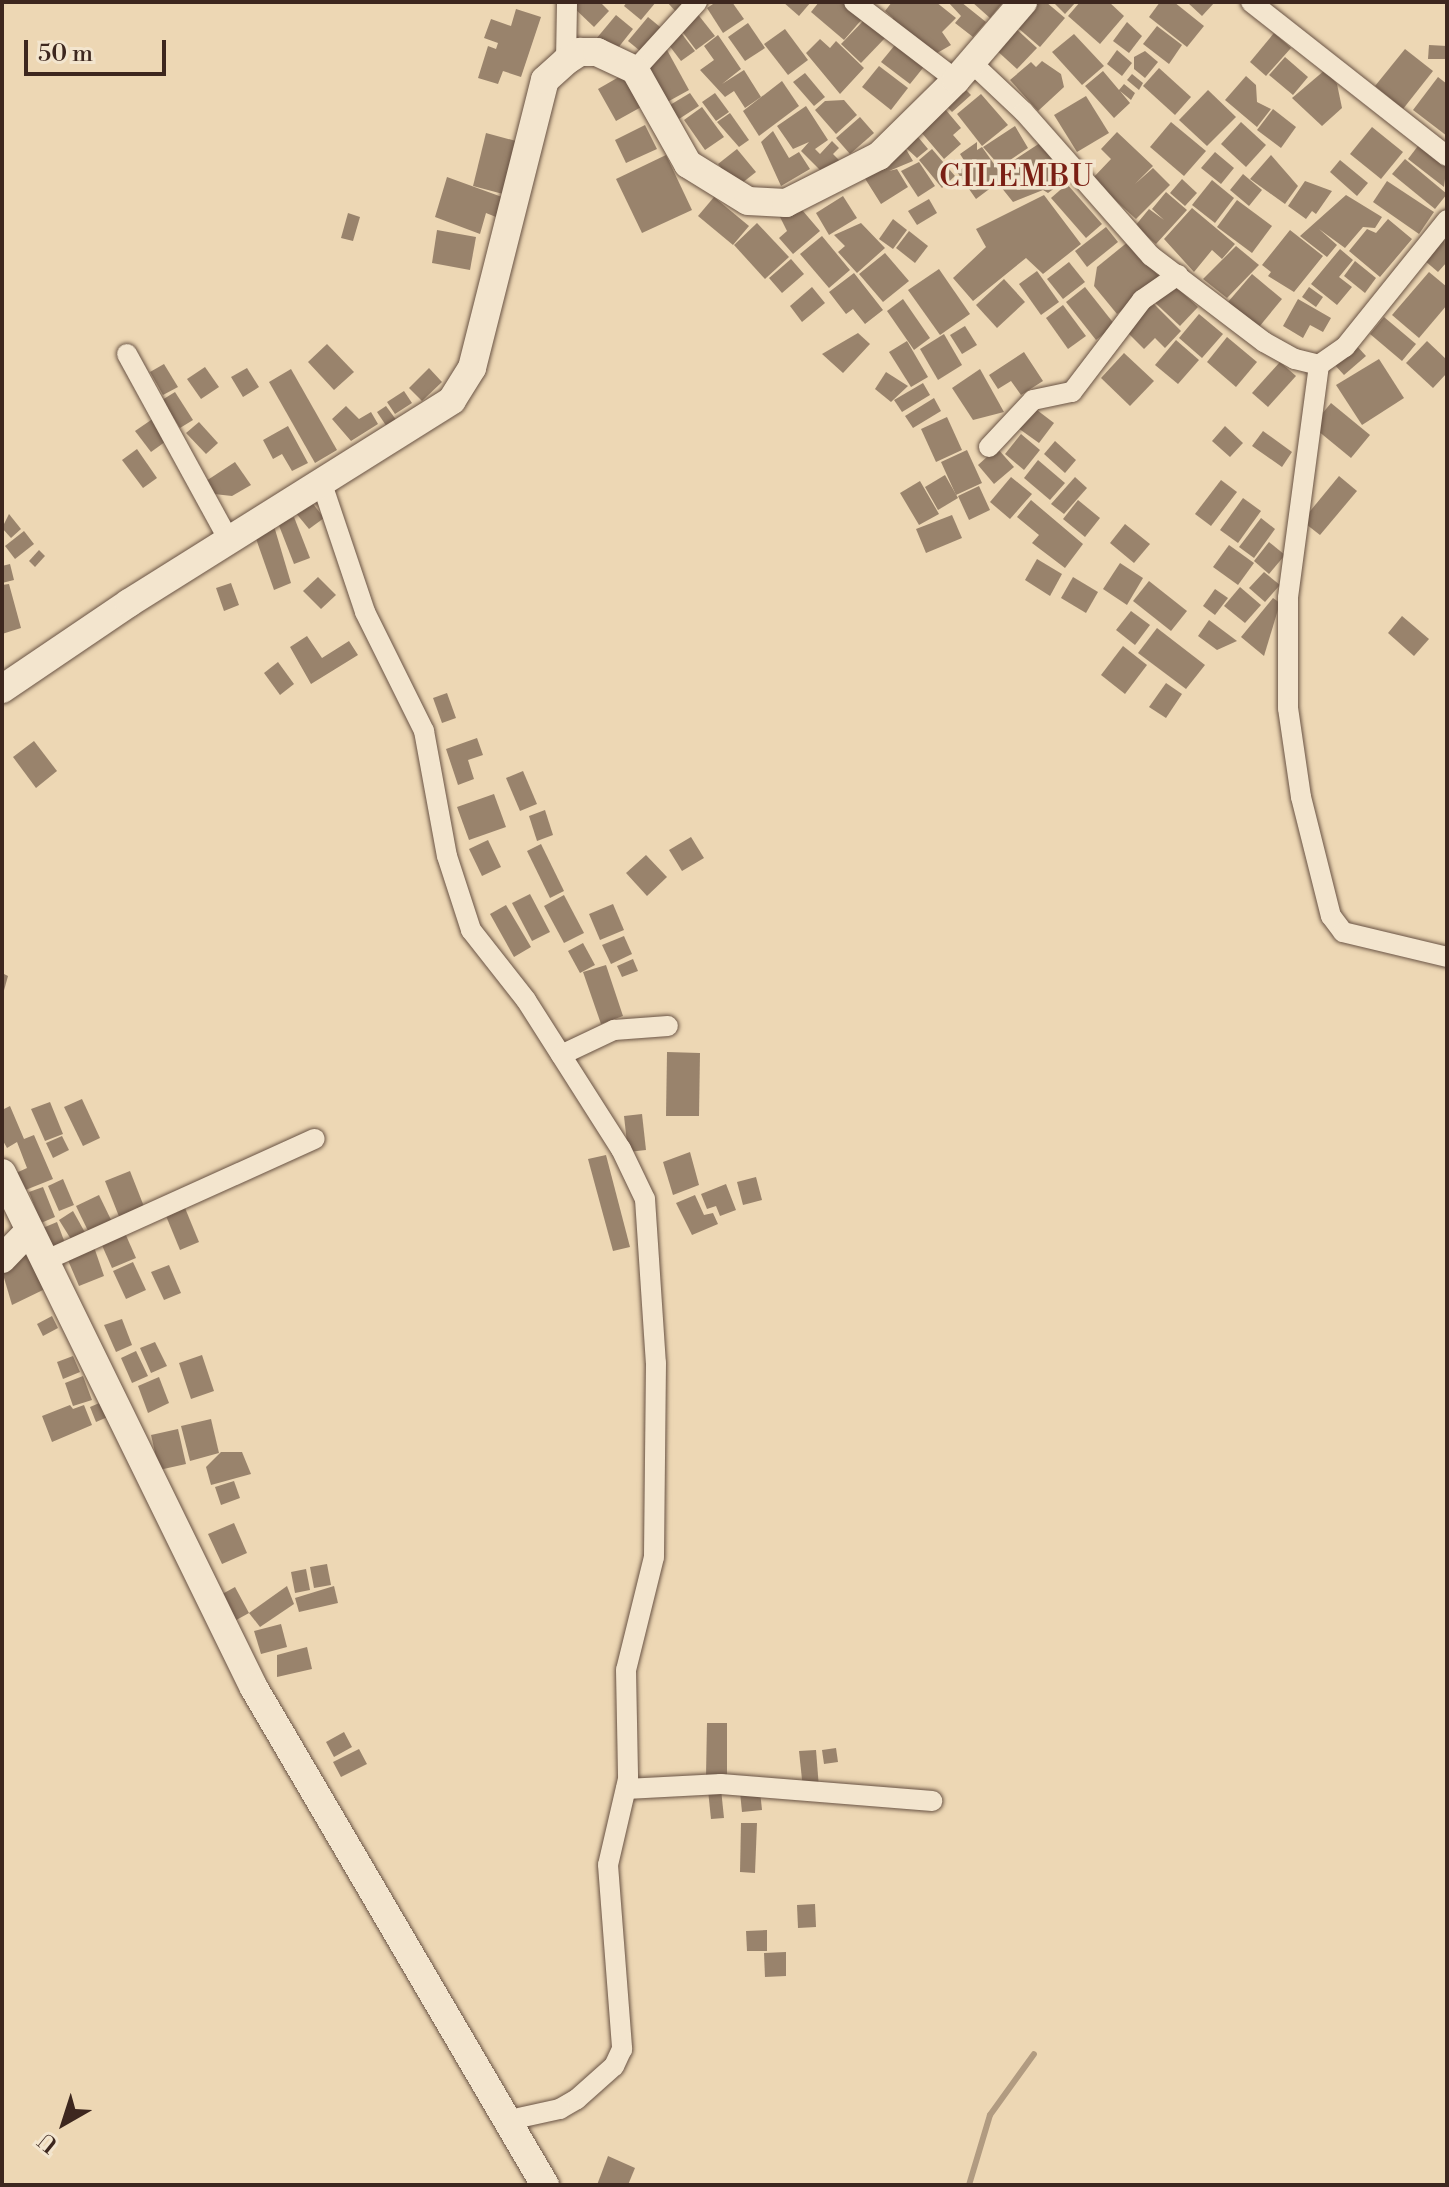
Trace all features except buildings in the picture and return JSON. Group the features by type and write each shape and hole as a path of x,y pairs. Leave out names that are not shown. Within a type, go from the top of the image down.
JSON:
{"street":[{"path":"566,61 567,2"},
{"path":"635,70 697,2"},
{"path":"854,2 1024,112 1136,241 1280,353 1319,365"},
{"path":"3,685 452,400 468,377 496,283 534,114 545,80 566,61 580,52 597,52 635,70 688,164 748,201 786,203 879,156 964,72 1023,2"},
{"path":"1251,2 1447,156"},
{"path":"1447,220 1365,328 1319,365 1288,598 1288,708 1301,797 1331,916 1343,932 1447,957"},
{"path":"989,447 1033,400 1072,392 1142,300 1178,275"},
{"path":"127,354 229,540"},
{"path":"321,481 365,612 424,731 447,856 471,930 526,1000 638,1179 646,1212 656,1363 654,1557 626,1670 626,1789 608,1865 622,2049 614,2066 577,2099 560,2109 510,2120"},
{"path":"561,1055 614,1030 668,1026"},
{"path":"42,1262 314,1139"},
{"path":"2,1173 9,1204 28,1232 254,1688 510,2120 545,2185"},
{"path":"2,1259 28,1232"},
{"path":"626,1789 721,1784 932,1801"}],"waterway":[{"path":"969,2185 990,2115 1034,2054"}],"district":[{"name":"CILEMBU","path":"1017,177"}]}
